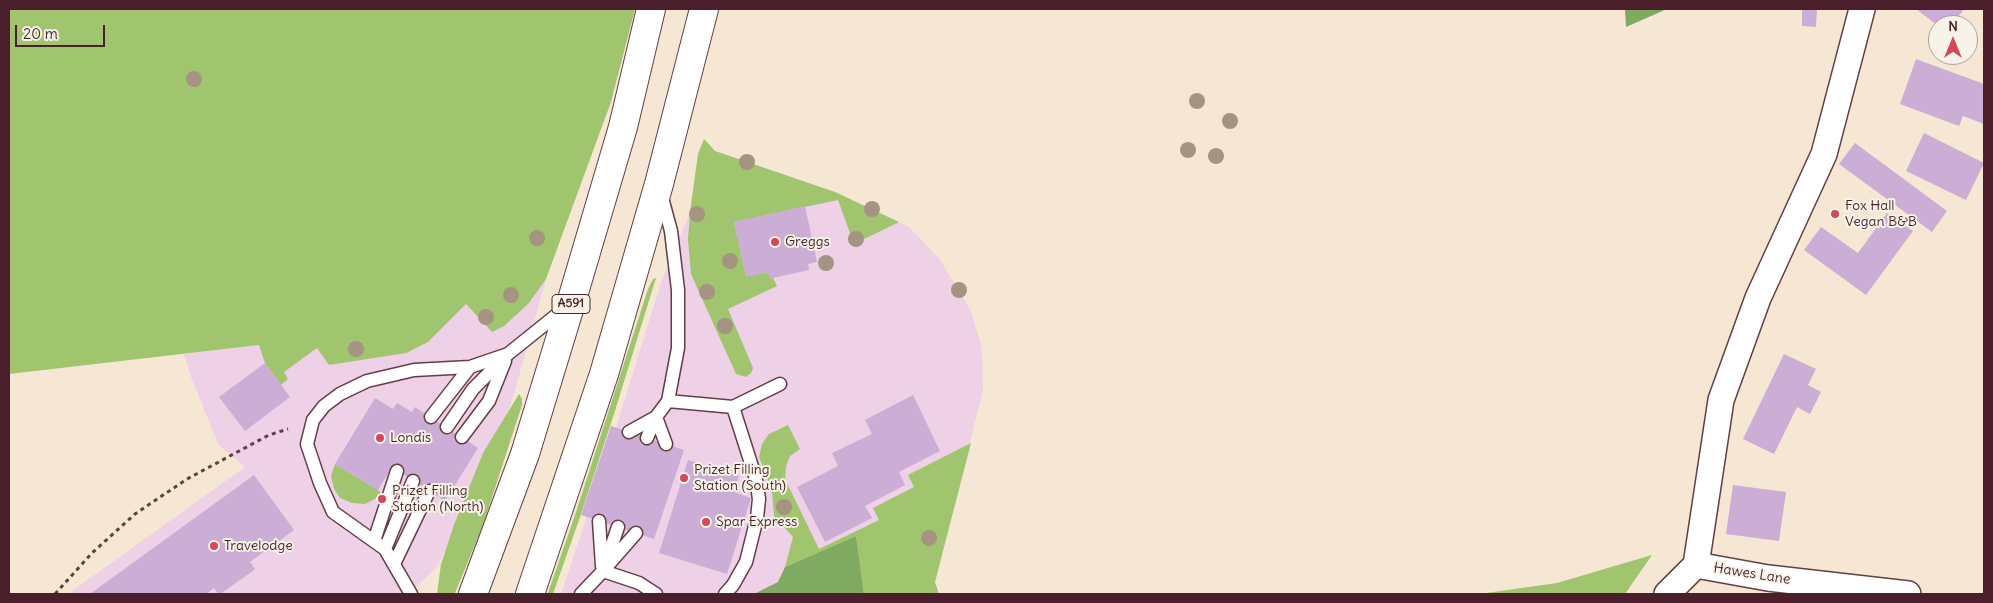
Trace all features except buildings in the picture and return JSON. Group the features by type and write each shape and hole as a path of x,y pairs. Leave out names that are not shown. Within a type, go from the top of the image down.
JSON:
{"highway":[{"name":"A591","path":"472,594 526,454 623,127 651,9"},
{"path":"530,594 604,374 659,184 704,9"}],"street":[{"path":"1696,565 1721,400 1758,298 1824,154 1862,9"},
{"name":"Hawes Lane","path":"1667,594 1696,565 1768,578 1908,594"}],"lane":[{"path":"647,438 656,417 668,401 678,348 678,290 670,231 659,184"},
{"path":"447,428 473,389 508,354 572,303"},
{"path":"410,594 385,549 333,512 320,483 307,444 313,420 324,406 340,394 367,381 414,370 470,367 508,354"},
{"path":"462,438 488,401 508,354"},
{"path":"431,418 470,367"},
{"path":"668,401 733,407 780,384"},
{"path":"725,594 733,585 746,562 757,518 759,499 756,479 733,407"},
{"path":"629,432 656,417"},
{"path":"656,417 666,444"},
{"path":"374,541 397,471"},
{"path":"385,549 413,481"},
{"path":"394,564 429,491"},
{"path":"599,521 602,571"},
{"path":"602,571 618,527"},
{"path":"581,594 636,533"},
{"path":"602,571 639,583 656,594"}],"path":[{"path":"55,594 92,553 135,514 187,479 269,435 313,420"}],"shaded area":[{"path":"715,151 835,192 909,227 939,258 971,311 982,349 983,390 935,582 939,594 561,594 604,466 661,283"},
{"path":"546,279 511,404 437,567 408,594 68,594 245,467 218,444 191,377 184,354 331,336"}],"green space":[{"path":"9,9 635,9 611,102 546,279 529,303 504,326 492,332 466,304 428,342 406,353 329,365 317,348 284,372 288,379 281,385 265,363 259,345 9,374"},
{"path":"1625,9 1667,9 1626,27"},
{"path":"704,139 715,151 835,192 899,222 854,244 838,200 734,222 746,276 768,272 770,278 773,278 777,286 728,309 753,368 746,377 736,374 691,274 688,239 690,212 698,154"},
{"path":"656,278 580,517 553,594 548,593 648,289 653,279"},
{"path":"519,394 522,399 522,405 483,525 455,593 437,594 441,564 454,525 483,453"},
{"path":"788,425 800,449 790,456 786,466 785,479 819,549 879,520 873,508 914,487 908,475 971,443 935,582 939,594 864,594 856,536 785,567 793,537 774,516 772,490 759,457 762,444 769,434"},
{"path":"335,464 381,493 375,499 365,504 352,503 340,498 334,489 331,476"},
{"path":"856,536 864,594 754,594 778,582 785,567"},
{"path":"1652,555 1625,594 1479,594 1557,583"}],"place":[{"name":"Fox Hall Vegan B&B","path":"1835,214"},
{"name":"Greggs","path":"775,242"},
{"name":"Londis","path":"380,438"},
{"name":"Prizet Filling Station (South)","path":"684,478"},
{"name":"Prizet Filling Station (North)","path":"382,499"},
{"name":"Spar Express","path":"706,522"},
{"name":"Travelodge","path":"214,546"}]}
